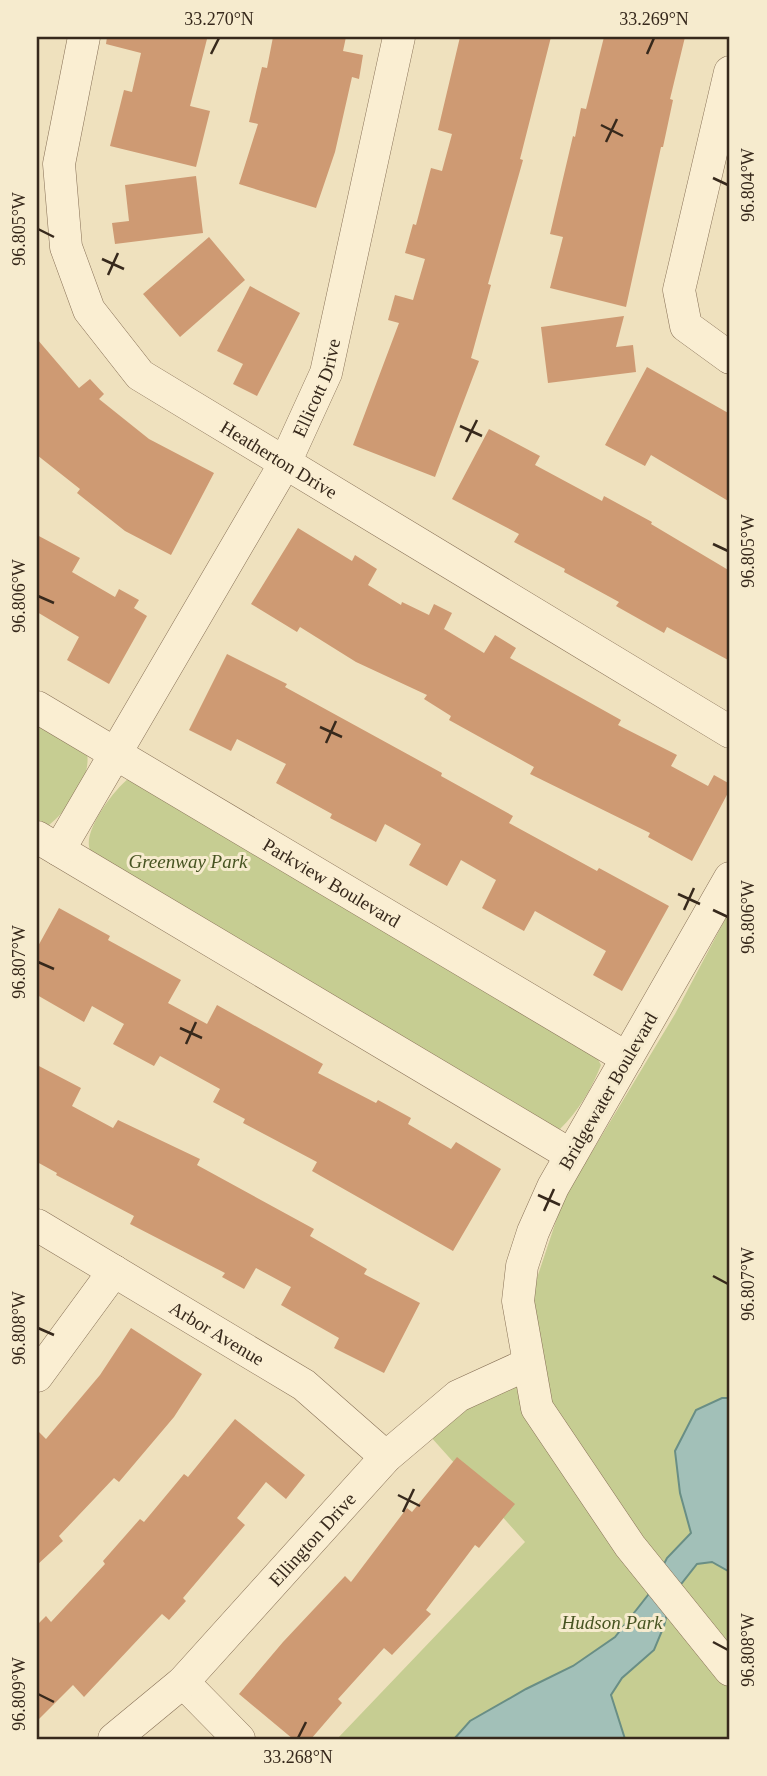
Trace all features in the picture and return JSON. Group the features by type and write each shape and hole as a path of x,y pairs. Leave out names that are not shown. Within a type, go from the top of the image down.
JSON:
{"street":[{"name":"Heatherton Drive","path":"85,37 59,164 66,247 89,310 139,375 730,732"},
{"name":"Ellicott Drive","path":"48,844 115,754 285,465 326,373 399,37"},
{"path":"730,72 679,290 686,326 730,358"},
{"name":"Parkview Boulevard","path":"37,708 627,1058"},
{"path":"48,844 571,1154"},
{"name":"Bridgewater Boulevard","path":"721,1658 630,1546 537,1408 518,1301 522,1266 533,1232 553,1187 730,878"},
{"name":"Arbor Avenue","path":"37,1225 304,1385 386,1457"},
{"path":"37,1376 114,1270"},
{"name":"Ellington Drive","path":"114,1739 183,1682 386,1457 458,1396 528,1364"},
{"path":"183,1682 239,1739"}],"green space":[{"path":"37,717 86,748 88,758 87,769 78,790 65,810 49,825 37,822"},
{"name":"Greenway Park","path":"128,779 592,1048 601,1065 579,1107 560,1129 545,1126 97,860 89,848 92,829 109,800"},
{"name":"Hudson Park","path":"730,910 730,1739 337,1739 525,1542 430,1436 489,1393 531,1378 533,1290 563,1200 675,1014"}],"water":[{"path":"722,1398 730,1398 730,1572 712,1562 697,1564 671,1597 664,1626 654,1650 622,1678 611,1695 625,1739 454,1739 470,1721 573,1666 615,1637 648,1595 667,1558 691,1533 680,1493 675,1451 696,1410"}],"building":[{"path":"107,37 207,39 190,106 210,111 196,167 110,146 124,90 132,92 141,53 106,44"},
{"path":"273,37 346,37 343,51 363,55 359,79 352,77 335,152 316,208 239,184 258,124 249,122 262,67 267,68"},
{"path":"460,37 551,37 520,159 523,160 488,284 491,285 471,358 479,361 435,477 353,445 399,323 388,320 395,295 413,300 425,259 405,253 413,224 416,225 431,168 442,171 452,134 438,130"},
{"path":"604,37 685,37 626,307 550,288 563,237 550,234 573,136 575,137 581,108 586,109"},
{"path":"196,176 203,233 115,244 112,223 129,221 125,185"},
{"path":"209,237 245,280 180,337 143,294"},
{"path":"250,286 300,313 257,396 233,384 243,364 217,351"},
{"path":"624,316 616,347 633,345 636,372 548,383 541,327"},
{"path":"37,339 79,388 90,379 104,394 99,399 149,439 214,473 171,555 125,531 77,493 80,489 37,455"},
{"path":"647,367 730,414 730,502 651,455 645,466 605,445"},
{"path":"489,429 540,456 535,465 602,501 604,496 652,522 651,524 730,571 730,661 667,627 664,633 616,606 619,602 514,542 519,534 452,499"},
{"path":"298,528 352,561 355,555 377,569 368,585 401,605 402,602 429,615 434,604 452,613 444,629 484,653 495,635 516,648 510,658 621,720 618,725 677,755 671,766 708,786 714,775 730,784 730,789 692,861 648,837 650,833 530,774 534,767 449,720 451,716 424,699 427,695 356,662 300,627 297,632 251,604"},
{"path":"37,535 80,558 72,572 115,597 119,589 139,600 134,608 147,616 109,684 67,660 79,637 37,612"},
{"path":"227,654 287,684 285,687 442,773 441,776 513,816 509,823 669,906 622,991 593,975 606,951 535,911 524,931 482,908 496,880 461,860 447,886 409,865 421,844 385,824 376,842 330,818 332,814 276,783 286,764 237,739 231,751 189,730"},
{"path":"59,908 110,936 108,940 181,980 168,1003 207,1024 217,1005 323,1064 318,1073 411,1118 408,1124 451,1149 456,1142 501,1169 453,1251 312,1171 317,1162 243,1123 245,1119 213,1102 220,1089 160,1056 154,1066 113,1044 124,1024 92,1006 84,1022 37,995 37,948"},
{"path":"37,1065 81,1088 72,1106 113,1128 118,1120 200,1159 197,1165 314,1229 310,1236 367,1269 364,1274 420,1303 384,1373 334,1348 339,1338 281,1305 291,1287 256,1268 244,1289 222,1277 225,1273 130,1224 134,1216 56,1175 57,1173 37,1162"},
{"path":"131,1328 202,1374 174,1417 119,1482 114,1478 59,1536 63,1541 37,1565 37,1430 46,1439 100,1375"},
{"path":"235,1419 305,1475 286,1499 266,1482 237,1518 245,1525 183,1598 186,1601 169,1620 162,1614 84,1697 73,1685 37,1721 37,1625 46,1616 51,1622 105,1564 103,1561 140,1519 144,1522 184,1474 188,1477"},
{"path":"457,1457 515,1504 479,1548 475,1545 426,1610 431,1614 392,1655 384,1648 338,1699 342,1703 311,1739 293,1739 239,1694 345,1576 351,1582 407,1508 412,1512"}]}
